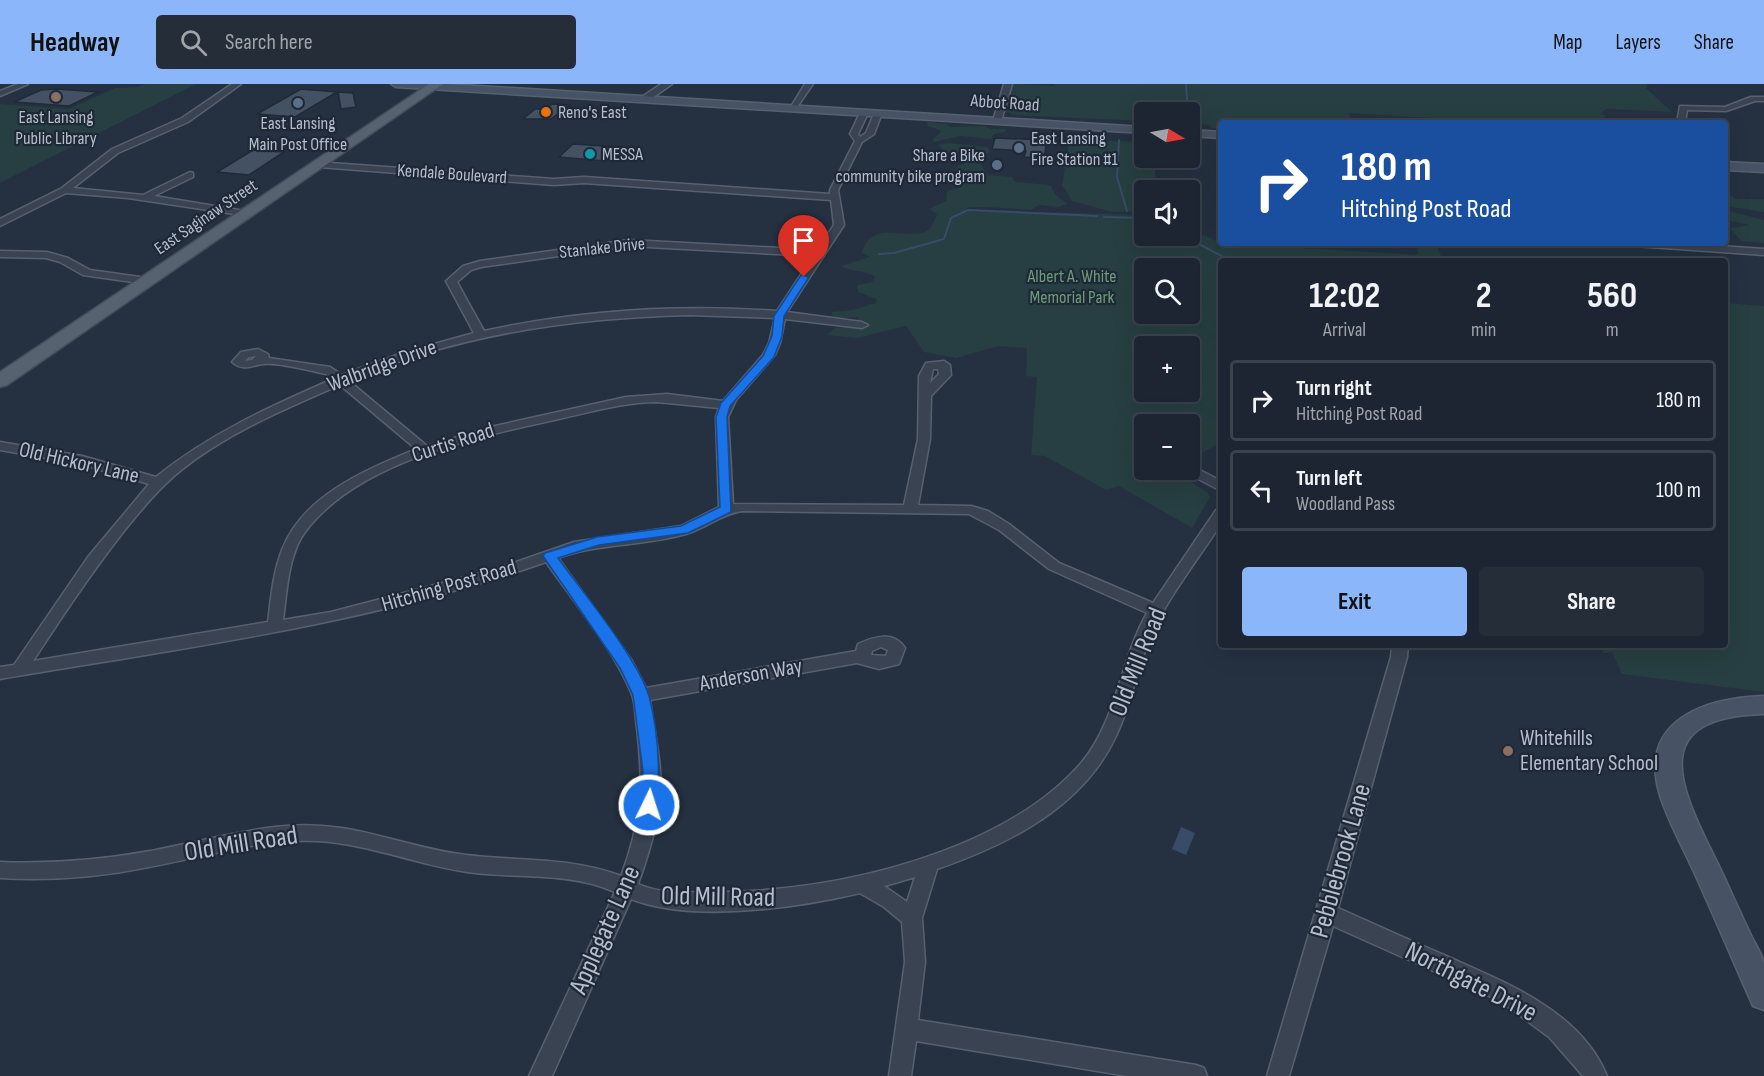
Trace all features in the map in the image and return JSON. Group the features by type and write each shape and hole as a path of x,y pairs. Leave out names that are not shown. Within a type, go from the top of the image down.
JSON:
{"main road":[{"name":"Abbot Road","path":"396,84 1134,129"},
{"name":"East Saginaw Street","path":"0,381 435,85"},
{"path":"1200,134 1218,135"},
{"path":"1728,166 1764,168"},
{"path":"1764,705 1723,708 1699,716 1678,734 1669,760 1673,795 1755,959 1764,996"}],"street":[{"path":"0,94 24,84"},
{"path":"0,223 65,190 128,146 185,120 237,84"},
{"path":"645,99 658,88 669,84 671,89 660,100"},
{"path":"792,108 809,84"},
{"path":"997,121 1008,84"},
{"path":"1681,120 1683,108 1726,109 1754,99 1764,99"},
{"path":"859,141 854,134 864,113"},
{"path":"726,509 722,417 725,405 768,357 777,336 779,316 839,225 840,217 834,190 859,141 870,134 879,114"},
{"name":"Kendale Boulevard","path":"324,161 554,182 584,180 834,197"},
{"path":"144,198 190,176"},
{"path":"65,190 144,198 245,214"},
{"name":"Stanlake Drive","path":"480,333 451,282 466,268 480,264 629,243 820,253"},
{"path":"1678,246 1764,252"},
{"path":"0,254 47,255 64,260 87,273 147,281"},
{"name":"Walbridge Drive","path":"19,670 65,600 104,547 159,482 231,431 340,379 398,357 480,333 559,319 620,313 733,312 862,325"},
{"path":"262,360 330,371 423,449"},
{"path":"910,509 925,435 926,394"},
{"name":"Curtis Road","path":"275,625 290,548 300,530 320,508 354,484 423,449 477,433 625,401 671,398 725,405"},
{"name":"Old Hickory Lane","path":"0,446 82,459 159,482"},
{"path":"1200,475 1218,485"},
{"name":"Hitching Post Road","path":"0,673 387,604 500,573 597,541 684,530 726,509 755,506 960,509 985,514 1053,566 1083,581 1155,610"},
{"name":"Old Mill Road","path":"0,870 45,873 113,867 242,838 300,831 342,834 458,862 600,878 647,896 732,901 806,896 864,885 929,864 1022,824 1063,793 1087,769 1103,748 1116,720 1132,663 1155,610 1218,517"},
{"name":"Applegate Lane","path":"540,1076 627,887 641,850 649,805 651,771 641,695 626,665 549,556"},
{"name":"Pebblebrook Lane","path":"1278,1076 1328,913 1400,648"},
{"name":"Anderson Way","path":"641,695 861,656"},
{"path":"900,1076 908,1029 915,962 912,918 929,864"},
{"path":"864,885 891,901 912,918"},
{"name":"Northgate Drive","path":"1328,913 1508,994 1533,1009 1575,1048 1596,1076"},
{"path":"908,1029 1196,1076"}],"green space":[{"path":"146,84 196,84 0,183 0,104 69,109 115,88 138,87"},
{"path":"1014,84 1055,86 1055,84 1646,84 1648,86 1646,88 1672,112 1606,109 1601,113 1606,116 1597,120 1432,120 1432,118 1348,113 1351,120 1218,120 1218,129 1200,124 1200,102 1134,102 1134,121 1013,115 1006,111 1007,104 1005,103 1011,97 1008,93"},
{"path":"927,122 946,124 951,127 983,126 991,129 1006,129 1005,132 994,134 991,139 960,136 934,142 932,140 942,131 928,126"},
{"path":"1076,140 1134,142 1134,168 1154,168 1156,180 1134,180 1134,211 1113,212 1072,201 1062,185 1069,142"},
{"name":"Albert A. White Memorial Park","path":"948,143 988,147 990,152 984,155 967,153 966,156 984,158 979,162 988,175 1012,177 1015,182 1050,185 1055,194 1067,204 1058,207 1039,205 1031,210 969,207 964,210 1134,215 1134,246 1200,246 1200,234 1218,242 1218,246 1270,246 1418,255 1417,246 1437,246 1442,258 1218,258 1218,444 1200,454 1200,414 1134,414 1134,480 1188,480 1208,493 1210,497 1192,528 1119,486 1106,490 1045,456 1031,455 1037,377 1026,376 1027,348 998,346 956,358 924,352 906,326 857,338 827,335 835,328 855,326 858,317 833,319 832,312 853,310 876,303 877,299 858,292 857,285 872,282 875,277 841,266 870,257 862,253 867,242 874,236 882,233 921,233 928,230 937,214 929,209 946,201 947,191 962,187 954,174 958,166 967,162 964,159 954,159 938,145"},
{"path":"1728,194 1735,199 1764,199 1764,212 1728,206"},
{"path":"1728,211 1764,220 1764,243 1741,241 1730,228 1751,225 1728,221"},
{"path":"1728,303 1764,306 1764,692 1622,674 1612,652 1605,653 1599,648 1728,648"}],"water":[{"path":"1181,827 1195,833 1186,855 1172,849"}],"building":[{"name":"East Lansing Main Post Office","path":"301,89 337,92 295,117 257,114"},
{"name":"East Lansing Public Library","path":"41,90 98,92 69,106 14,102"},
{"path":"338,92 353,93 356,107 341,109"},
{"name":"Reno's East","path":"552,104 570,105 551,119 523,119 535,109 546,109"},
{"name":"East Lansing Fire Station #1","path":"995,138 1047,140 1044,158 1024,157 1026,151 992,149"},
{"name":"MESSA","path":"573,144 619,147 628,150 605,161 559,157"},
{"path":"253,150 284,152 249,175 217,172"}],"waterway":[{"path":"1186,84 1187,102"},
{"path":"1119,140 1117,177 1127,211"},
{"path":"879,254 894,253 944,239 951,218 968,210 1097,216"},
{"path":"1104,217 1134,218"},
{"path":"1200,245 1225,258"}],"place":[{"name":"East Lansing Public Library","path":"56,97"},
{"name":"East Lansing Main Post Office","path":"298,103"},
{"name":"Reno's East","path":"546,112"},
{"name":"East Lansing Fire Station #1","path":"1019,148"},
{"name":"MESSA","path":"590,154"},
{"name":"Share a Bike community bike program","path":"997,165"},
{"name":"Whitehills Elementary School","path":"1508,751"}],"route":[{"path":"649,805 651,771 641,695 626,665 549,556 597,541 684,530 726,509 722,417 725,405 768,357 775,344 779,316 804,277"}]}
